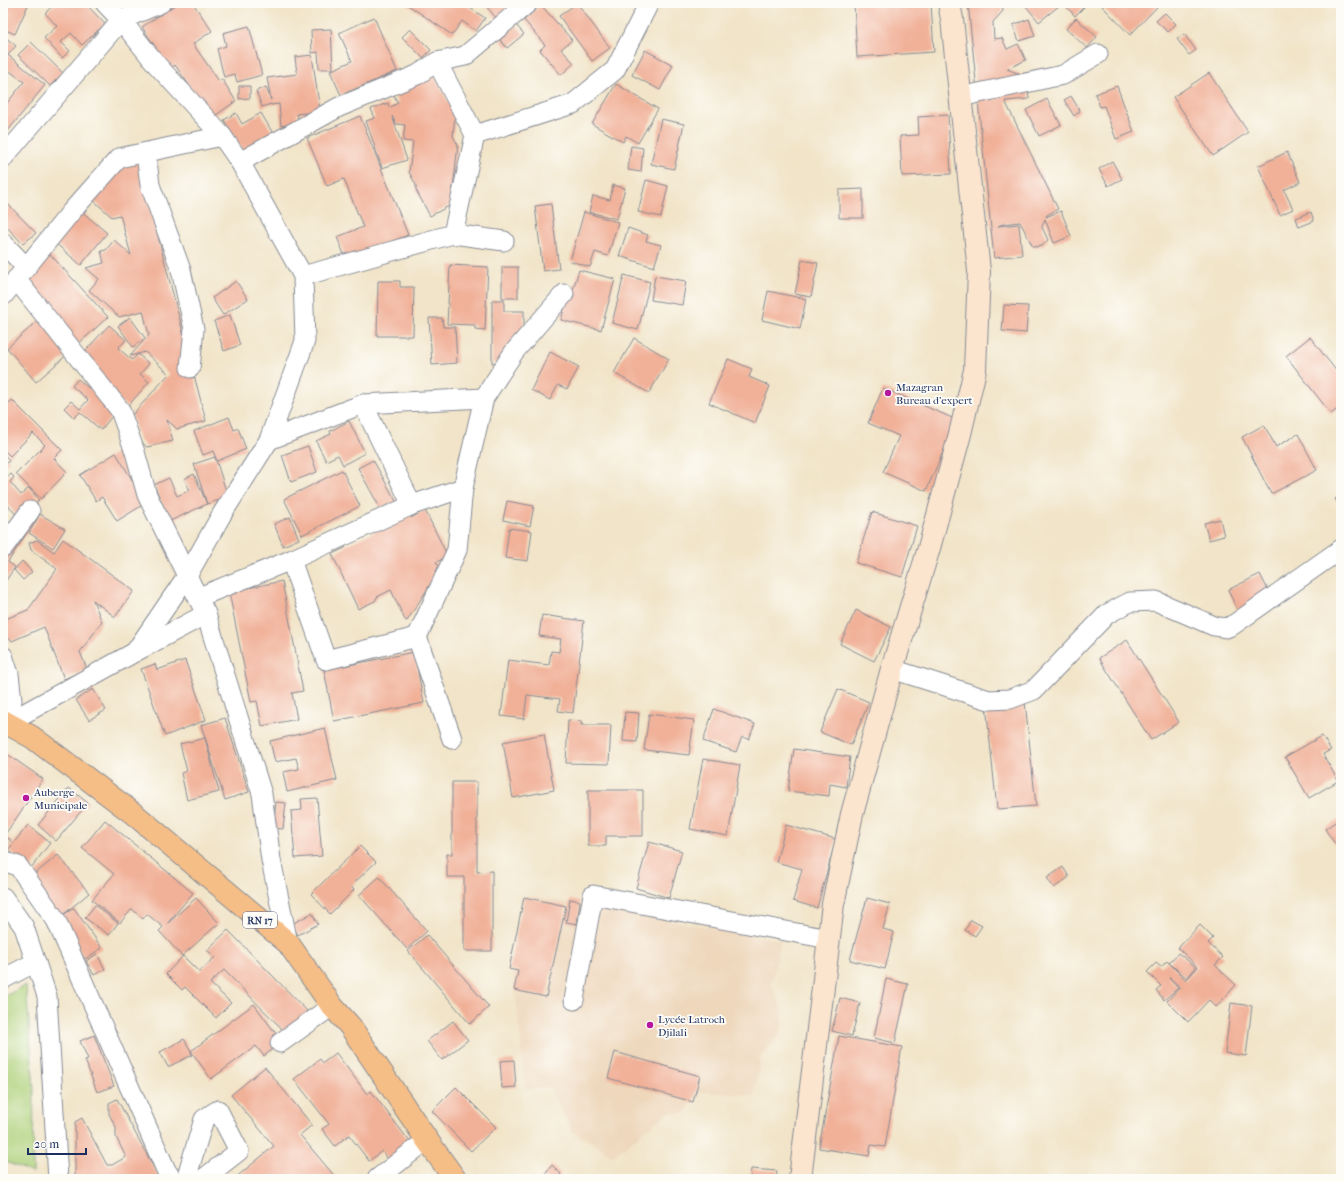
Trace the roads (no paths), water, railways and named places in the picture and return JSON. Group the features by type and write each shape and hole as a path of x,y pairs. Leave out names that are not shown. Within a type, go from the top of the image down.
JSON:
{"main road":[{"path":"800,1179 833,904 852,814 892,669 929,548 960,434 975,370 979,271 952,19 949,3"},
{"name":"RN 17","path":"5,722 32,736 134,814 288,943 332,1006 350,1026 427,1140 456,1179"}],"street":[{"path":"104,3 121,20 157,65 222,136 240,162 303,276 305,341 269,440 222,514 188,576 135,652"},
{"path":"240,162 339,108 417,75 438,62 465,56 528,3"},
{"path":"475,135 573,104 615,70 649,3"},
{"path":"4,156 121,20 155,4"},
{"path":"960,96 1063,75 1098,54"},
{"path":"438,62 475,135 453,234"},
{"path":"3,296 71,212 120,158 222,136"},
{"path":"146,153 150,185 181,270 194,329 190,368"},
{"path":"303,276 453,234 504,241"},
{"path":"3,243 21,273 120,410 135,452 147,495 168,540 199,597 206,614 262,794 270,860 288,943"},
{"path":"452,739 417,637 457,550 463,488 484,398 514,352 564,294"},
{"path":"269,440 363,404 484,398"},
{"path":"363,404 412,505"},
{"path":"199,597 291,560 412,505 463,488"},
{"path":"3,548 30,511"},
{"path":"892,669 989,700 1010,699 1034,690 1107,614 1130,602 1156,601 1214,626 1226,628 1234,625 1341,548"},
{"path":"291,560 326,660 417,637"},
{"path":"5,722 206,614"},
{"path":"3,656 9,674 12,701 5,722"},
{"path":"3,862 18,866 56,920 163,1163 172,1179"},
{"path":"574,1000 593,895 829,939"},
{"path":"3,897 24,927 47,996 58,1179"},
{"path":"3,978 36,962"},
{"path":"280,1043 332,1006"},
{"path":"186,1179 204,1119 218,1110 238,1151 203,1179"},
{"path":"377,1179 427,1140"}],"place":[{"name":"Mazagran Bureau d'expert","path":"888,393"},
{"name":"Auberge Municipale","path":"26,798"},
{"name":"Lycée Latroch Djilali","path":"650,1025"}]}
